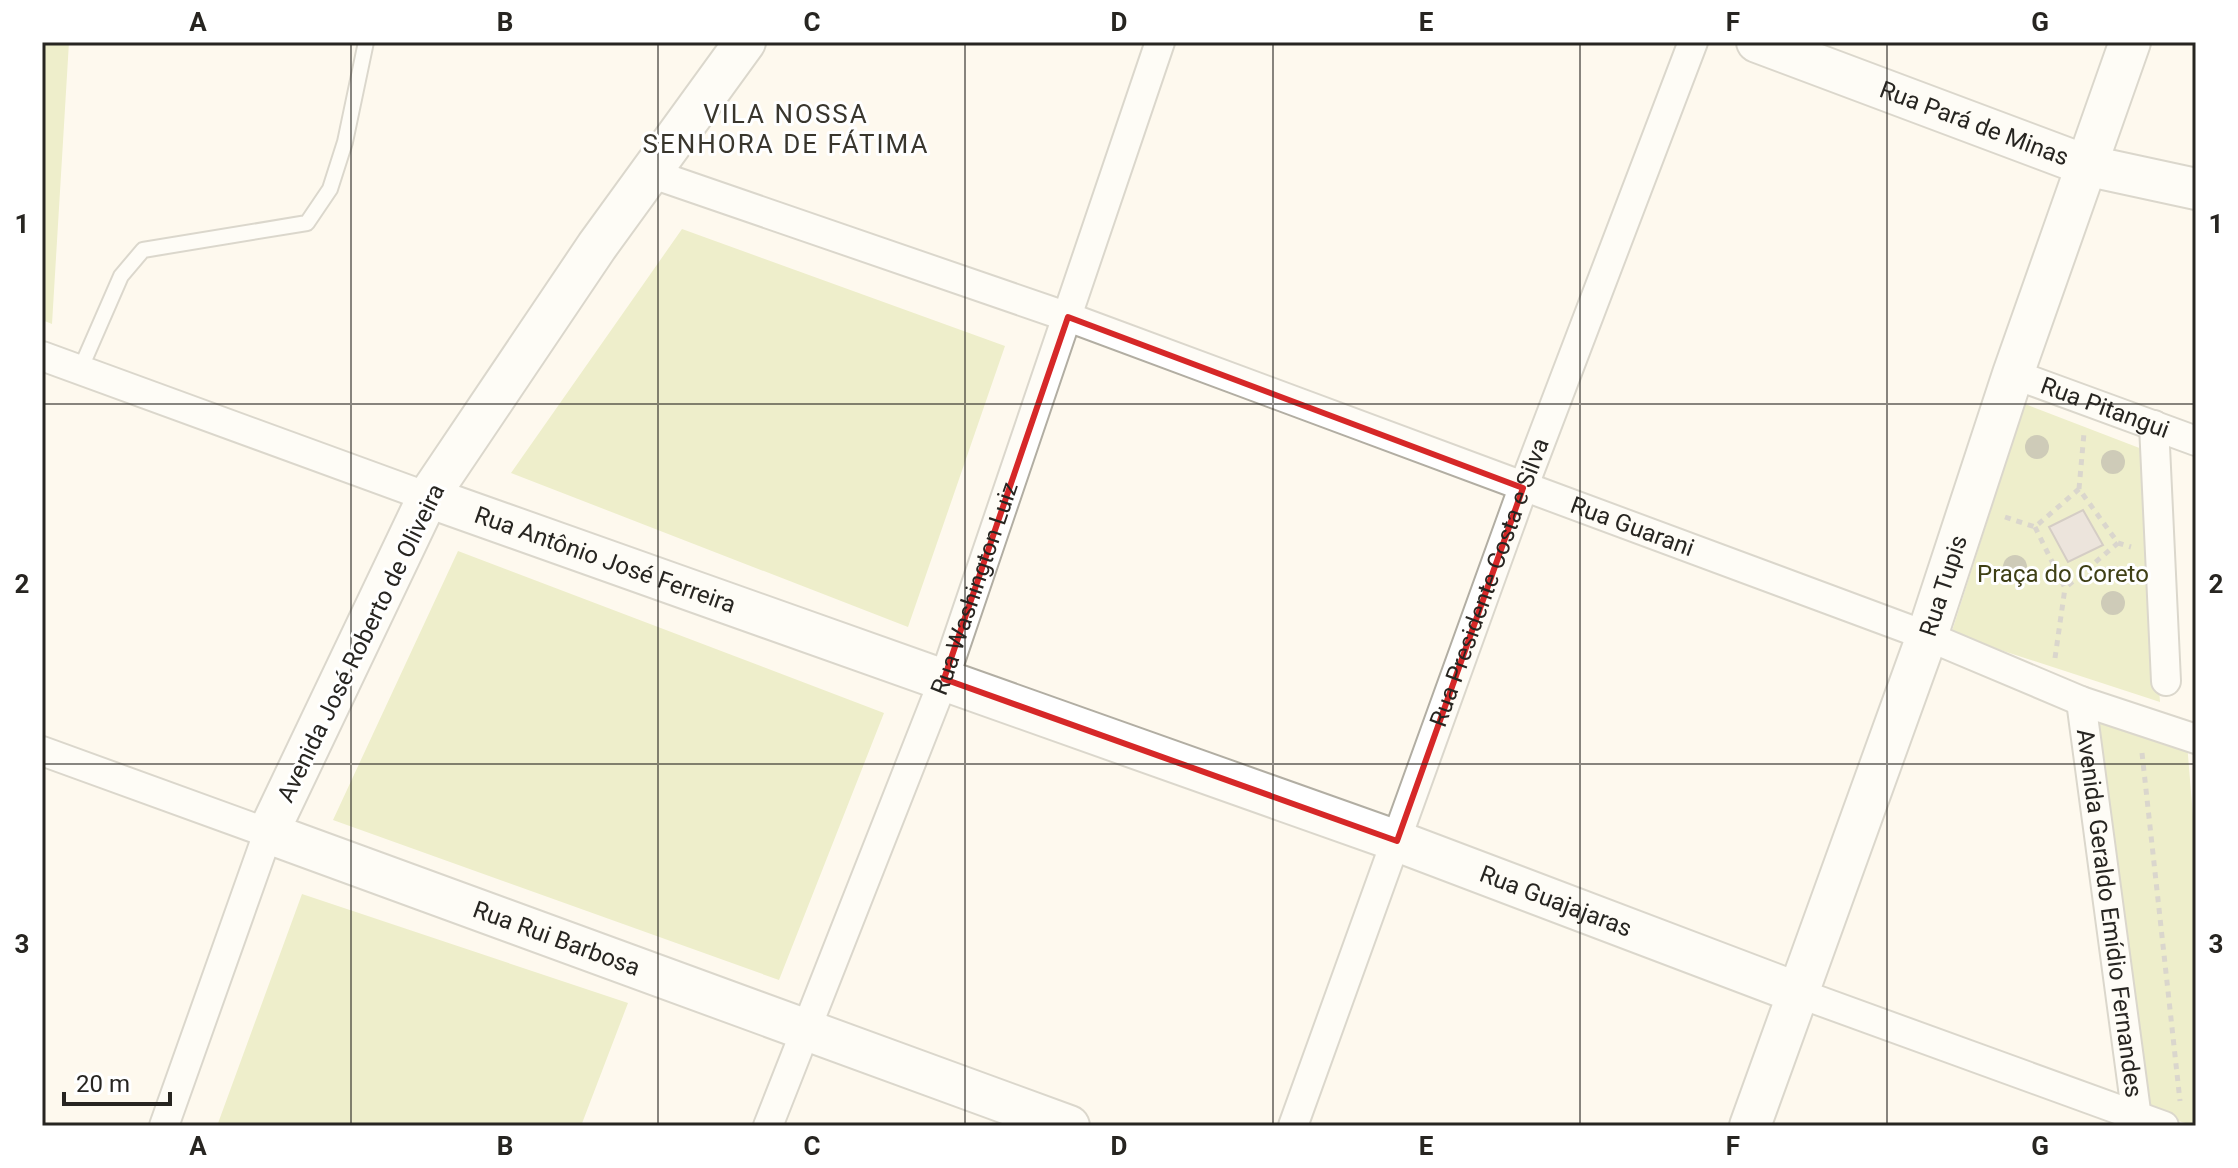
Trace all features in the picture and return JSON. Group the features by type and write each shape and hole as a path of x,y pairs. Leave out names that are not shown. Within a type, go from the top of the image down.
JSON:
{"main road":[{"name":"Avenida José Roberto de Oliveira","path":"268,833 428,497 597,246 745,42"},
{"name":"Rua Pará de Minas","path":"1757,42 2085,165 2196,189"},
{"name":"Rua Tupis","path":"1750,1126 1927,636 2013,374 2130,42"},
{"name":"Rua Antônio José Ferreira","path":"428,497 944,679"},
{"name":"Rua Guajajaras","path":"944,679 1397,841 1798,993"},
{"name":"Rua Rui Barbosa","path":"268,833 806,1027 1069,1126"}],"street":[{"name":"Rua Washington Luiz","path":"768,1126 944,679 1160,42"},
{"name":"Rua Presidente Costa e Silva","path":"1293,1126 1523,488 1693,42"},
{"name":"Rua Guarani","path":"650,173 1068,317 1927,636 2081,701 2139,720 2196,745"},
{"name":"Rua Antônio José Ferreira","path":"42,356 428,497"},
{"name":"Rua Pitangui","path":"2013,374 2196,441"},
{"path":"2154,425 2166,681"},
{"name":"Avenida Geraldo Emídio Fernandes","path":"2081,701 2138,1121"},
{"name":"Rua Rui Barbosa","path":"42,751 268,833"},
{"name":"Avenida José Roberto de Oliveira","path":"164,1126 268,833"},
{"name":"Rua Guajajaras","path":"1798,993 2138,1121 2173,1118"}],"lane":[{"path":"80,370 121,276 143,250 307,223 330,189 345,142 366,42"}],"path":[{"path":"2087,400 2079,489 2118,543 2160,556"},
{"path":"2035,527 2079,489"},
{"path":"1970,505 2035,527 2065,588 2051,688"},
{"path":"2065,588 2118,543"},
{"path":"2139,720 2173,1118"}],"highlighted area":[{"path":"1068,317 1523,488 1397,841 944,679"}],"green space":[{"path":"42,42 69,42 52,324 42,320"},
{"path":"682,229 1005,346 908,627 511,473"},
{"name":"Praça do Coreto","path":"2025,404 2142,449 2160,702 1951,634"},
{"path":"458,551 884,713 779,980 333,820"},
{"path":"2092,712 2187,743 2196,853 2196,1126 2143,1111"},
{"path":"302,894 628,1003 581,1126 217,1126"}],"building":[{"path":"2083,510 2103,545 2068,562 2049,527"}],"district":[{"name":"VILA NOSSA SENHORA DE FÁTIMA","path":"786,129"}]}
